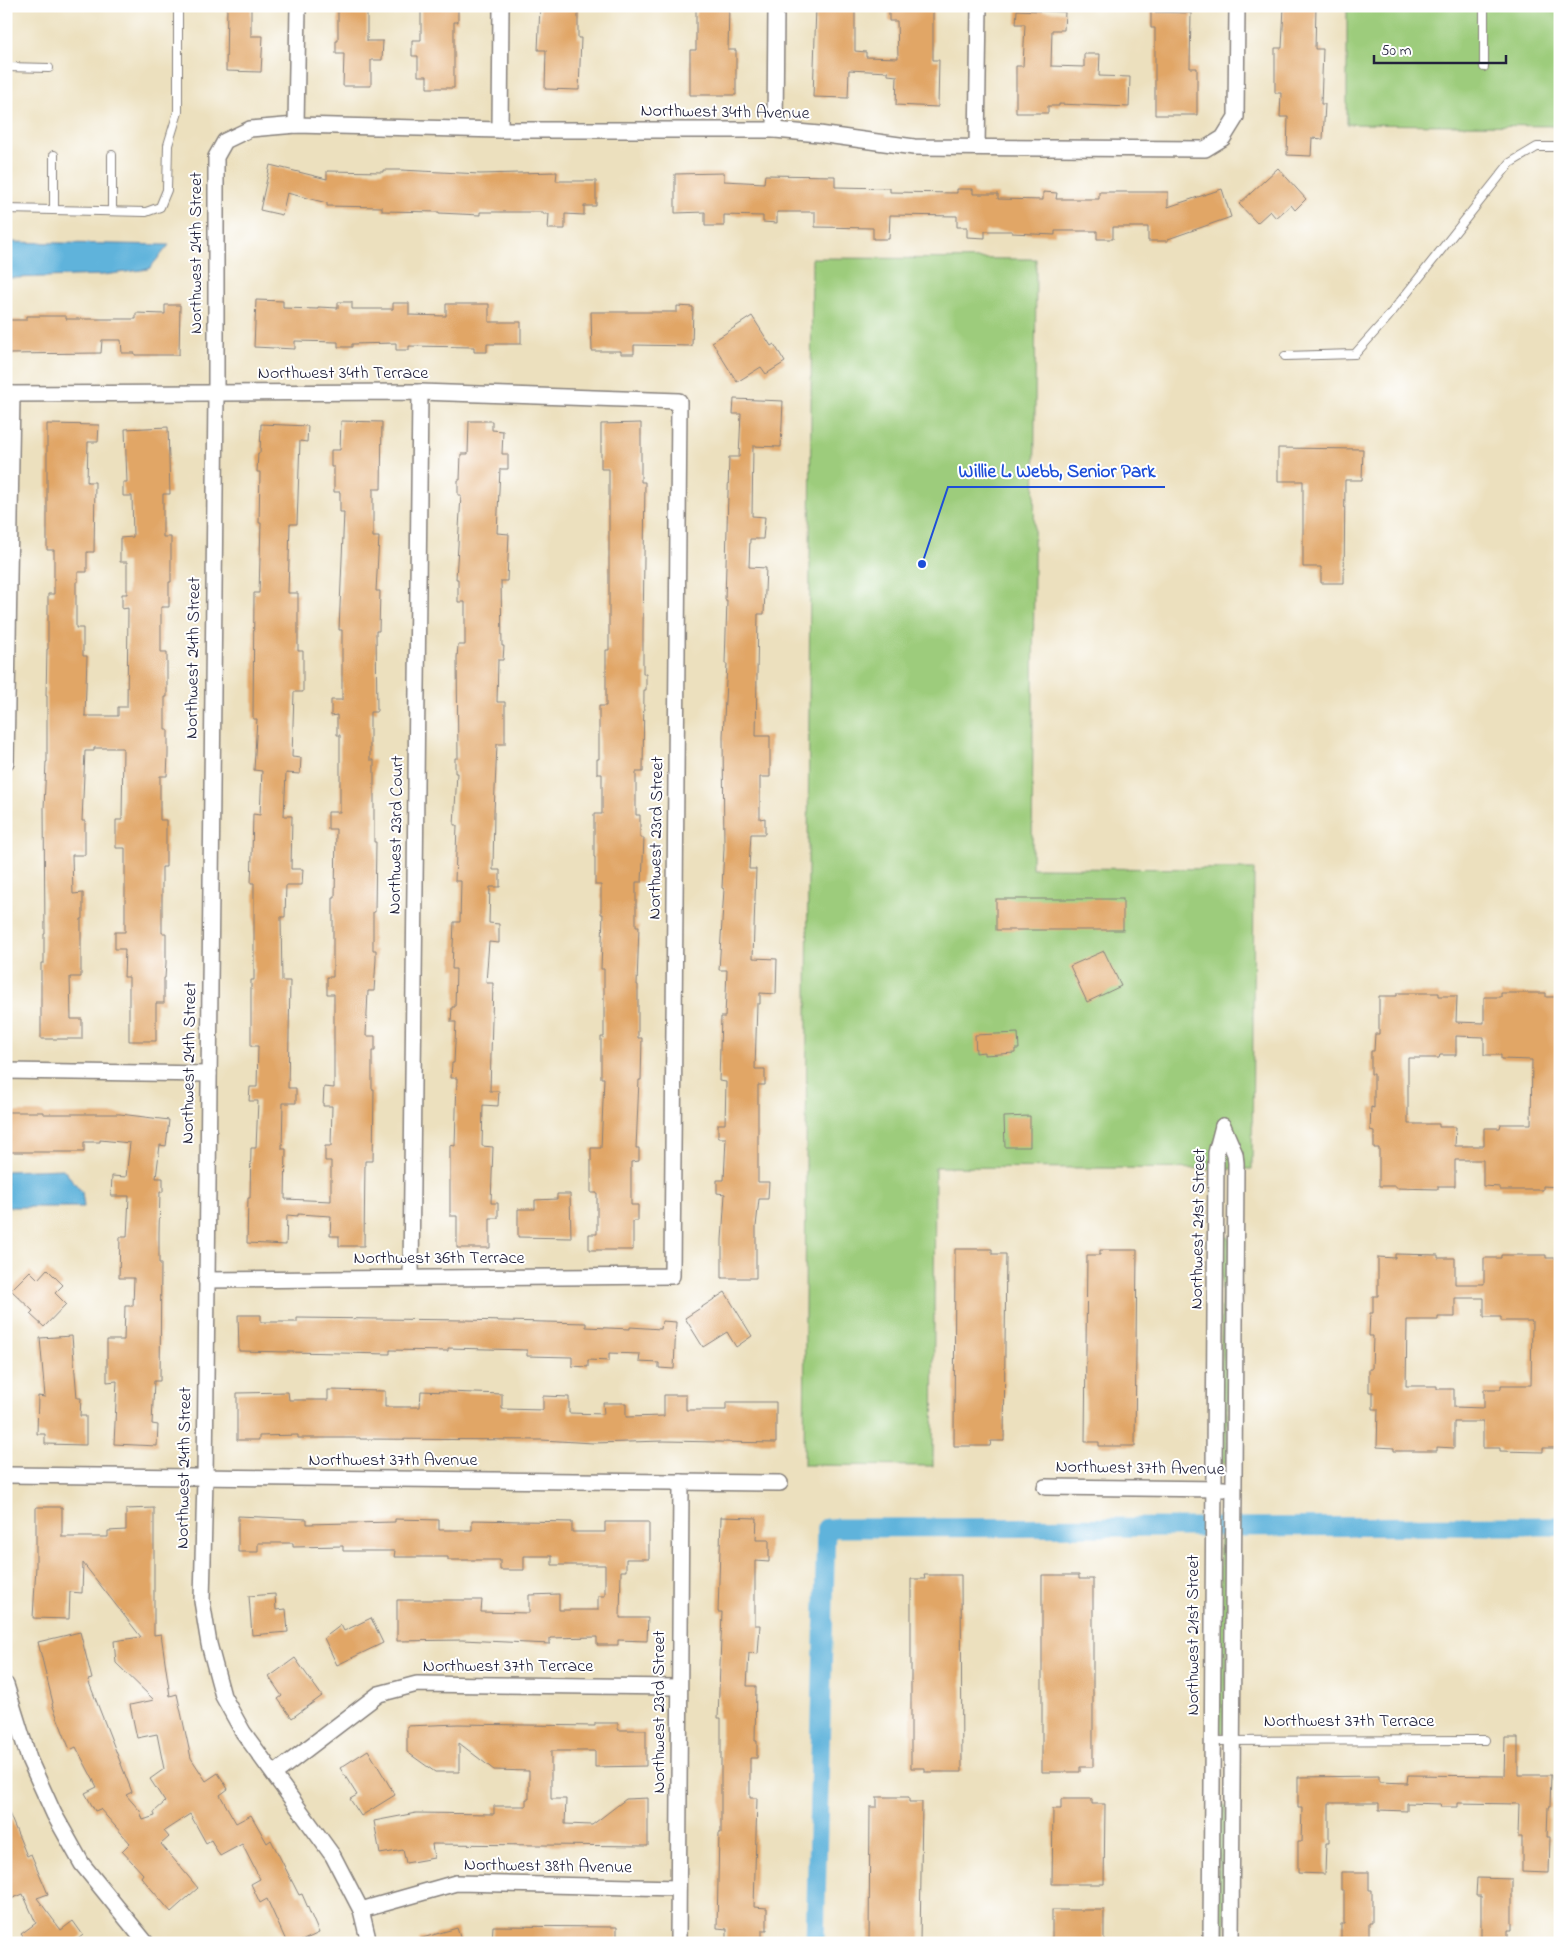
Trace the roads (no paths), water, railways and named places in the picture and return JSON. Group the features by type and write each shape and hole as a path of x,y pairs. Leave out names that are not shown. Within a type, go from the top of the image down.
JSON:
{"street":[{"path":"296,125 298,6"},
{"path":"500,130 501,6"},
{"path":"774,130 776,6"},
{"path":"977,147 979,6"},
{"name":"Northwest 34th Avenue","path":"225,141 250,129 296,125 500,130 774,130 914,146 1205,149 1223,138 1236,117 1237,6"},
{"name":"Northwest 24th Street","path":"225,141 216,157 216,393 205,1478 202,1601 209,1644 223,1696 243,1732 333,1856 361,1910 369,1943"},
{"name":"Northwest 34th Terrace","path":"9,394 420,392 679,401"},
{"name":"Northwest 23rd Court","path":"411,1277 420,392"},
{"path":"6,762 9,394"},
{"name":"Northwest 23rd Street","path":"672,1276 679,401"},
{"path":"6,1071 209,1074"},
{"name":"Northwest 21st Street","path":"1211,1943 1216,1153 1224,1126 1235,1154 1236,1163 1231,1943"},
{"name":"Northwest 36th Terrace","path":"206,1280 672,1276"},
{"name":"Northwest 37th Avenue","path":"6,1475 780,1482"},
{"name":"Northwest 23rd Street","path":"678,1943 681,1482"},
{"name":"Northwest 37th Avenue","path":"1046,1487 1234,1489"},
{"name":"Northwest 37th Terrace","path":"274,1774 379,1694 417,1684 679,1687"},
{"path":"6,1685 29,1759 54,1814 82,1864 146,1943"},
{"name":"Northwest 38th Avenue","path":"361,1910 456,1883 678,1888"}],"lane":[{"path":"6,209 146,212 160,207 167,190 168,145 178,112 178,6"},
{"path":"1484,6 1484,67"},
{"path":"6,67 49,68"},
{"path":"1285,356 1355,354 1388,317 1510,163 1537,147 1560,147"},
{"path":"54,155 54,210"},
{"path":"112,155 112,211"},
{"name":"Northwest 37th Terrace","path":"1212,1741 1485,1740"}],"water":[{"path":"6,242 169,245 149,269 103,275 6,278"},
{"path":"63,1169 82,1192 84,1207 6,1207 6,1171"}],"waterway":[{"path":"815,1943 826,1528 1560,1526"}],"place":[{"name":"Willie L. Webb, Senior Park","path":"922,564"}]}
